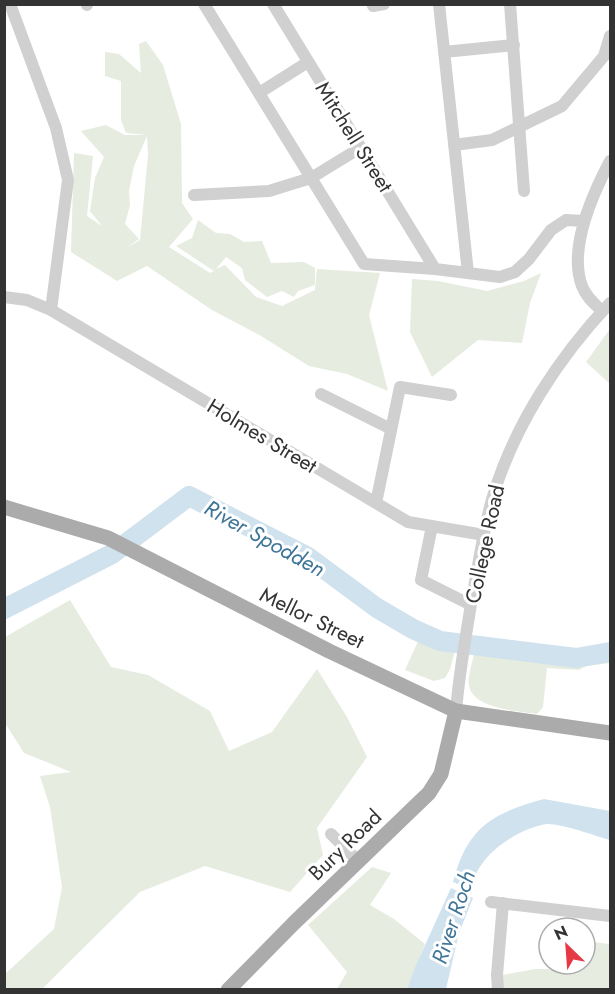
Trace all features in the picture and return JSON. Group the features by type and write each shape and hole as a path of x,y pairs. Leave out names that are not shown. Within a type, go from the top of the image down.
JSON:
{"main road":[{"name":"Mellor Street","path":"4,507 108,538 329,651 456,711 610,733"},
{"name":"Bury Road","path":"228,990 429,793 441,774 456,711"}],"street":[{"path":"10,4 56,128 68,180 51,310"},
{"path":"204,4 364,264 500,277 515,272 529,259 551,230 566,220 584,221"},
{"name":"Mitchell Street","path":"273,4 435,269"},
{"path":"439,4 468,273"},
{"path":"510,4 524,191"},
{"path":"454,145 492,140 562,106 604,56 610,36"},
{"path":"444,52 514,45"},
{"path":"259,93 308,62"},
{"path":"194,195 268,191 311,178 360,148"},
{"path":"606,307 587,296 579,277 579,248 584,221 598,182 610,161"},
{"name":"Holmes Street","path":"4,297 27,300 51,310 408,522 484,535"},
{"name":"College Road","path":"456,711 462,655 484,535 501,474 524,424 559,365 606,307"},
{"path":"376,503 400,387 451,395"},
{"path":"321,393 391,429"},
{"path":"432,526 421,580 471,605"},
{"path":"331,834 359,862"},
{"path":"498,990 497,902 610,916"}],"shaded area":[{"path":"146,41 163,65 181,124 182,203 193,219 169,247 210,273 214,271 176,246 192,238 198,220 216,233 230,234 244,242 262,241 271,263 304,262 315,268 315,285 298,291 294,297 282,291 267,297 245,280 242,268 226,257 216,269 225,265 256,297 282,306 315,290 317,269 380,273 369,315 388,391 347,374 309,366 261,336 212,310 147,266 117,281 71,252 74,153 93,156 87,216 102,226 90,211 95,178 104,157 81,131 106,125 125,135 148,135 126,133 121,120 121,81 105,76 105,52 119,54 141,73 139,44","holes":["147,136 148,155 140,240 128,247 139,239 125,224 130,205 129,190 134,166"]},
{"path":"541,273 530,303 522,343 478,340 432,377 410,332 412,279 438,281 487,291 524,281"},
{"path":"610,329 610,384 586,362"},
{"path":"70,600 111,667 148,675 210,711 229,751 272,732 317,669 347,717 367,757 317,828 323,855 290,892 205,866 140,892 42,989 5,989 5,974 54,929 62,887 50,807 40,776 71,772 24,753 5,723 5,637"},
{"path":"419,639 456,647 445,678 434,681 405,670"},
{"path":"474,653 573,665 610,659 610,663 586,666 579,670 547,668 543,707 537,714 498,708 479,700 469,686"},
{"path":"372,867 391,873 370,905 394,919 425,944 407,989 337,989 347,972 308,925"},
{"path":"597,942 610,944 610,989 503,989 502,975 537,969 537,976 597,976"}],"water":[{"path":"544,799 610,811 610,840 560,826 547,824 535,827 510,839 488,857 474,879 473,891 453,882 466,848 484,826 510,810"},
{"name":"River Roch","path":"451,888 473,898 459,933 446,989 407,989 416,965"}],"waterway":[{"name":"River Spodden","path":"4,609 112,554 189,496 308,557 377,608 413,629 440,641 576,658 610,652"}]}
